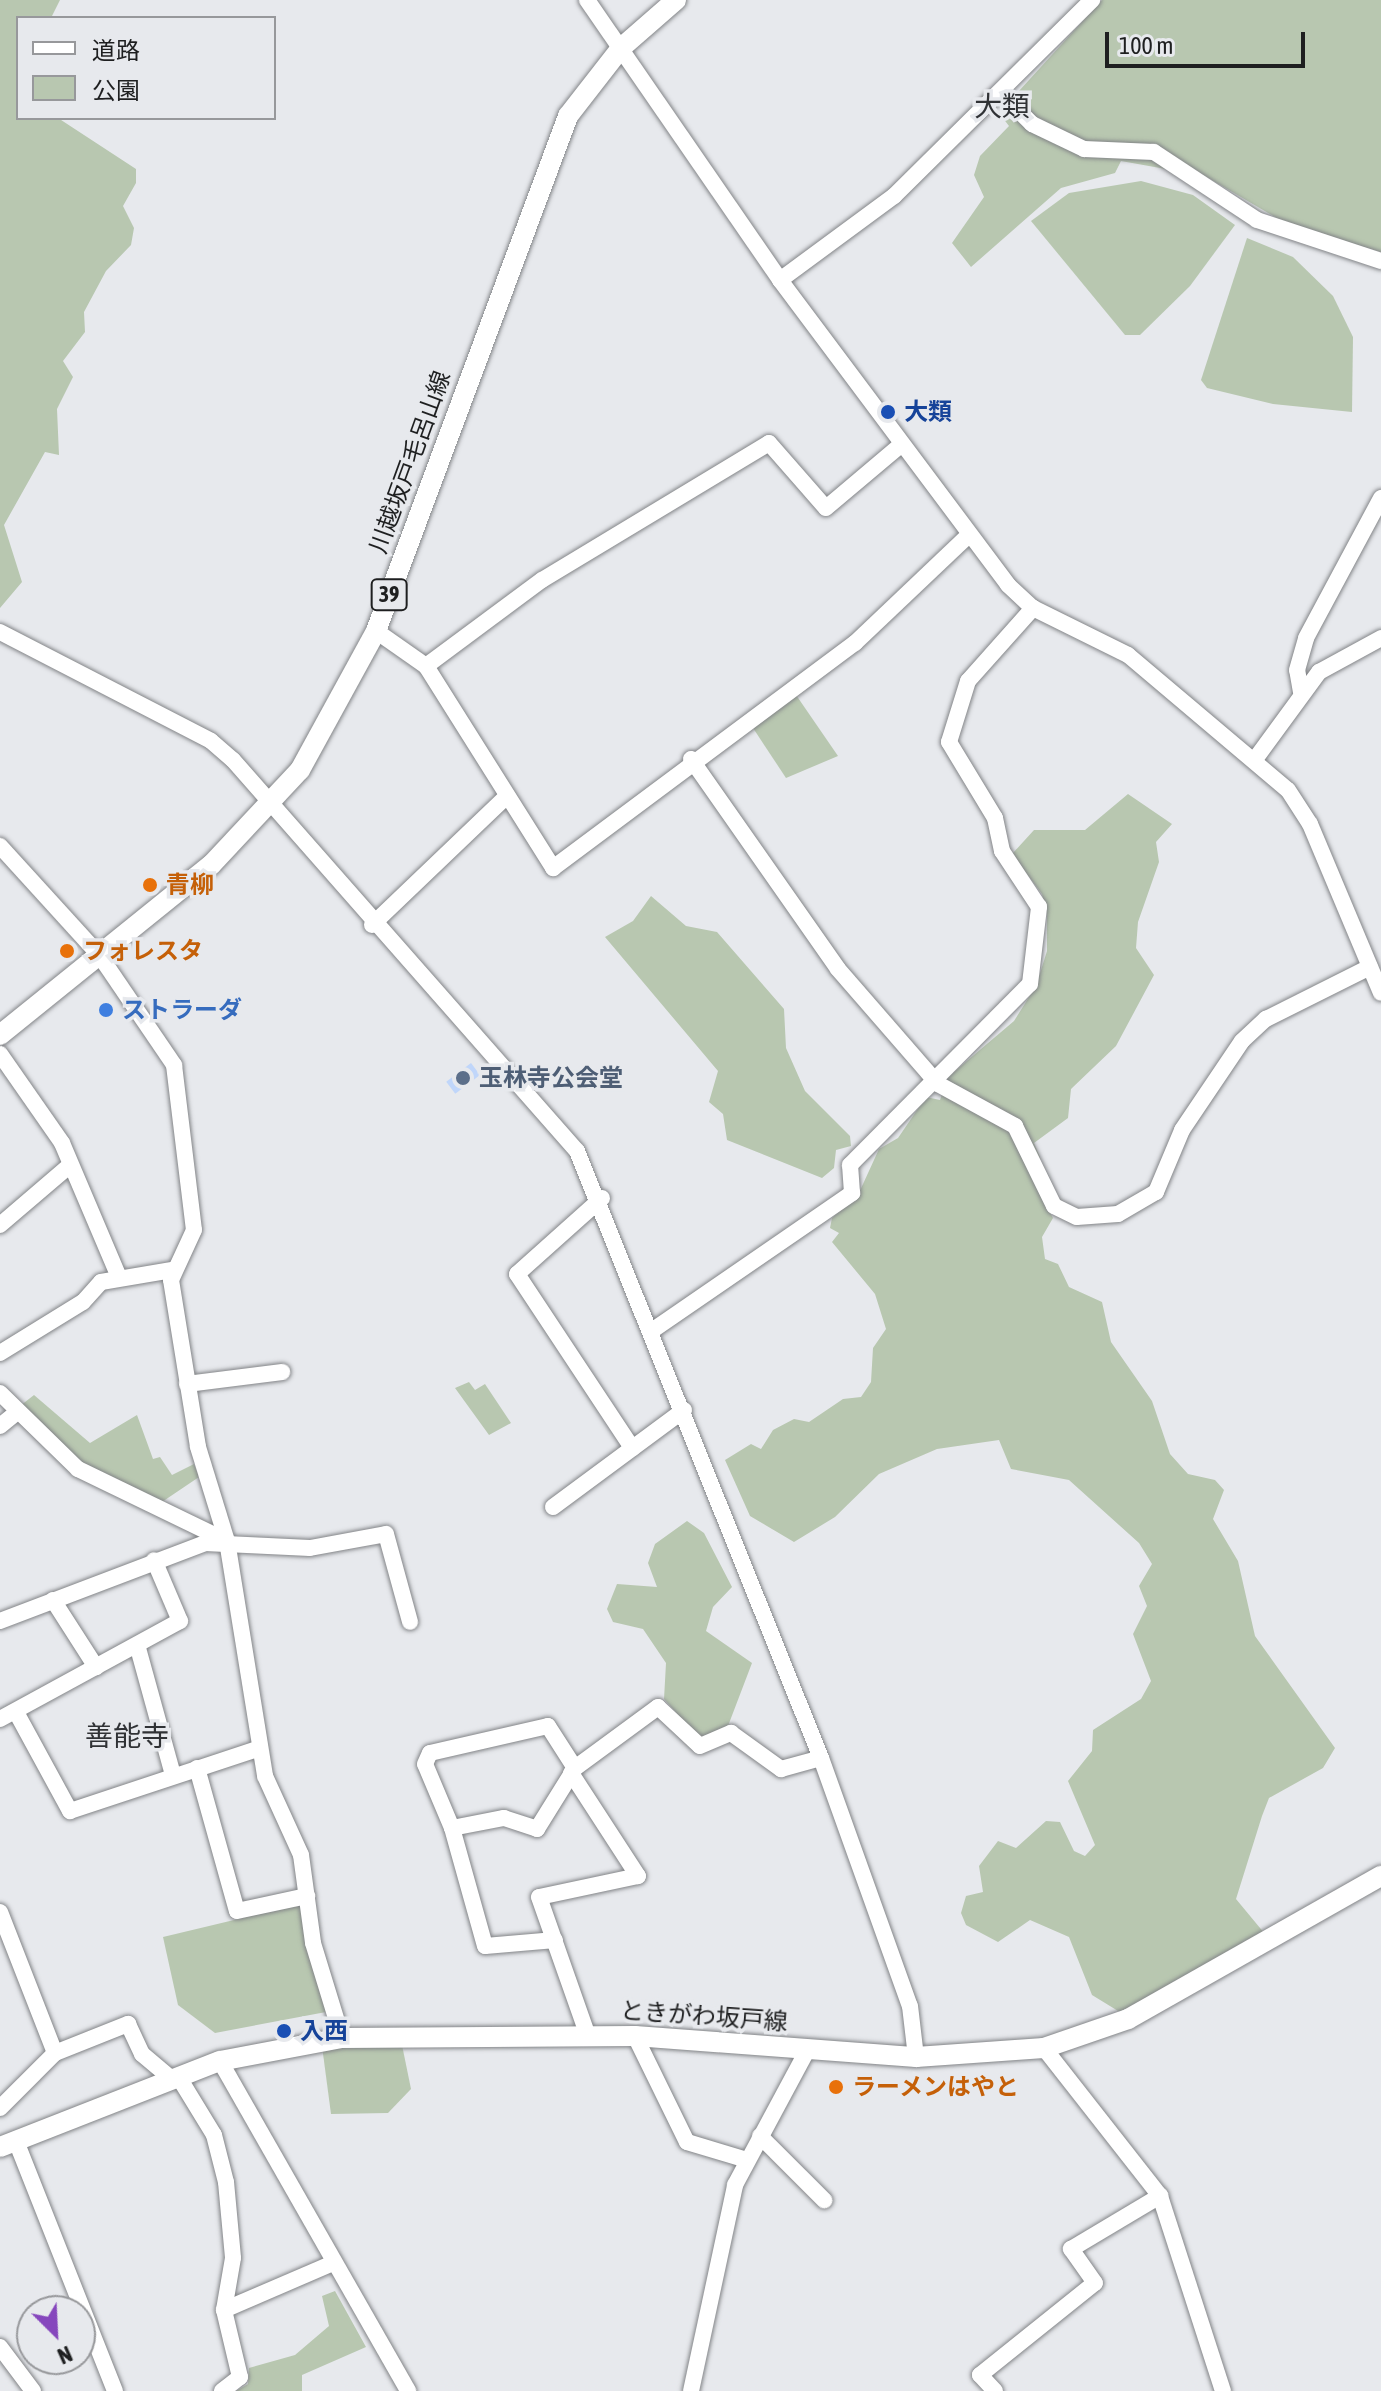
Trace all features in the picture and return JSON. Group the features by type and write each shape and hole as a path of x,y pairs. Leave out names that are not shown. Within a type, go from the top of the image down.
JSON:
{"main road":[{"name":"川越坂戸毛呂山線","path":"0,1035 100,956 271,806 331,722 376,631 562,129 621,48 676,0"},
{"name":"ときがわ坂戸線","path":"8,2144 220,2061 342,2038 635,2036 916,2057 1044,2048 1128,2019 1381,1876"}],"street":[{"path":"587,0 780,280 969,535 1033,608 1107,640 1256,758 1310,824 1381,993"},
{"path":"780,280 894,196 1002,94 1092,0"},
{"path":"1002,94 1032,124 1084,149 1154,152 1257,220 1381,261"},
{"path":"426,666 542,580 769,443 826,508 902,444"},
{"path":"1301,692 1297,670 1311,627 1381,498"},
{"path":"376,631 426,666 553,868 691,759 855,643 969,535"},
{"path":"653,1330 852,1193 850,1165 1030,984 1039,907 1002,851 995,818 949,742 968,681 1033,608"},
{"path":"0,632 211,741 372,925 577,1151 602,1198 821,1758 910,2006 916,2057"},
{"path":"1256,758 1301,692 1346,653 1381,638"},
{"path":"691,759 838,969 937,1078 1015,1126 1054,1206 1077,1217 1118,1214 1156,1192 1182,1130 1242,1041 1266,1019 1370,967"},
{"path":"372,925 507,796"},
{"path":"0,846 100,956 174,1065 194,1230 172,1270 187,1384 227,1541 260,1748 301,1855 313,1943 342,2038"},
{"path":"0,1054 54,1131 119,1277"},
{"path":"0,1225 68,1167"},
{"path":"602,1198 517,1274 632,1448"},
{"path":"0,1353 83,1302 87,1290 119,1277 172,1270"},
{"path":"187,1384 282,1372"},
{"path":"0,1393 78,1469 227,1541"},
{"path":"553,1507 684,1410"},
{"path":"0,1426 17,1412"},
{"path":"0,1621 154,1560 227,1541 310,1548 386,1534 410,1622"},
{"path":"0,1719 138,1648 180,1621 154,1560"},
{"path":"53,1600 96,1667"},
{"path":"138,1648 173,1775"},
{"path":"452,1828 504,1818 533,1831 573,1771 658,1707 700,1746 731,1733 781,1769 821,1758"},
{"path":"16,1712 70,1811 260,1748"},
{"path":"555,1940 485,1946 452,1828 425,1764 430,1753 548,1726 638,1876 539,1897 555,1940 588,2036"},
{"path":"197,1768 237,1911 307,1896"},
{"path":"0,1912 55,2053"},
{"path":"0,2108 55,2053 128,2024 142,2054 175,2078 214,2135 226,2182 233,2258 224,2310 240,2377 222,2391"},
{"path":"635,2036 687,2142 747,2160"},
{"path":"1044,2048 1160,2196 1223,2391"},
{"path":"691,2391 723,2229 747,2160 808,2049"},
{"path":"220,2061 408,2391"},
{"path":"760,2136 824,2200"},
{"path":"8,2144 115,2391"},
{"path":"995,2391 980,2375 1095,2283 1071,2249 1160,2196"},
{"path":"224,2310 333,2263"},
{"path":"0,2347 33,2391"}],"green space":[{"path":"0,0 60,0 52,16 16,16 16,120 61,120 136,169 136,183 123,206 134,228 131,245 106,271 84,312 85,332 63,361 73,377 57,409 59,455 45,452 4,525 22,582 0,608"},
{"path":"1102,0 1381,0 1381,252 1292,227 1205,176 1121,161 1115,173 1061,188 971,267 952,243 984,197 974,175 980,156 1009,126 999,113"},
{"path":"1141,181 1193,195 1235,225 1190,286 1140,335 1125,335 1031,221 1069,193"},
{"path":"1247,238 1293,257 1333,296 1353,337 1352,412 1273,404 1207,388 1201,380"},
{"path":"794,692 838,756 786,778 753,728"},
{"path":"1128,794 1172,824 1156,842 1159,862 1138,922 1136,948 1154,975 1116,1046 1071,1089 1068,1118 1034,1143 1040,1157 1032,1178 1053,1218 1042,1237 1045,1259 1058,1264 1069,1287 1102,1302 1111,1342 1152,1401 1170,1454 1188,1474 1215,1480 1224,1490 1213,1519 1238,1561 1255,1636 1335,1748 1323,1768 1269,1798 1262,1816 1236,1899 1265,1934 1123,2014 1092,1995 1069,1937 1030,1920 998,1942 966,1925 961,1913 966,1896 983,1892 979,1866 998,1841 1016,1848 1046,1821 1060,1822 1074,1851 1085,1856 1095,1845 1068,1781 1092,1751 1093,1730 1141,1699 1151,1681 1133,1634 1147,1606 1139,1586 1152,1564 1139,1543 1069,1480 1011,1469 999,1440 937,1449 879,1474 835,1517 794,1542 750,1516 725,1460 751,1444 761,1449 773,1430 794,1419 809,1422 843,1399 861,1397 871,1382 873,1348 886,1329 875,1294 832,1242 839,1233 830,1228 832,1218 858,1195 879,1149 898,1138 926,1097 940,1100 948,1077 1014,1021 1036,986 1047,951 1047,914 1042,894 1012,854 1034,830 1085,830"},
{"path":"651,896 686,926 717,932 784,1009 786,1048 805,1091 850,1136 851,1146 836,1150 834,1168 822,1178 727,1140 723,1114 709,1102 718,1071 605,937 633,921"},
{"path":"469,1382 475,1390 485,1384 511,1423 489,1435 455,1388"},
{"path":"34,1395 90,1443 137,1415 153,1459 160,1457 172,1475 194,1464 199,1477 159,1504 87,1467 20,1406"},
{"path":"687,1521 704,1533 732,1587 713,1607 706,1631 752,1663 728,1726 700,1739 664,1699 666,1663 643,1629 613,1622 607,1609 617,1584 657,1587 648,1563 655,1544"},
{"path":"301,1904 326,2012 215,2033 178,2005 163,1937"},
{"path":"402,2045 411,2089 388,2113 331,2114 322,2046"},
{"path":"335,2291 366,2347 302,2375 302,2391 236,2391 248,2384 249,2368 295,2355 329,2326 322,2296"}],"building":[{"name":"玉林寺公会堂","path":"471,1063 480,1075 455,1094 446,1082"}],"place":[{"name":"大類","path":"888,412"},
{"name":"青柳","path":"150,885"},
{"name":"フォレスタ","path":"67,951"},
{"name":"ストラーダ","path":"106,1010"},
{"name":"玉林寺公会堂","path":"463,1078"},
{"name":"入西","path":"284,2031"},
{"name":"ラーメンはやと","path":"836,2087"}],"district":[{"name":"大類","path":"1002,106"},
{"name":"善能寺","path":"127,1736"}]}
